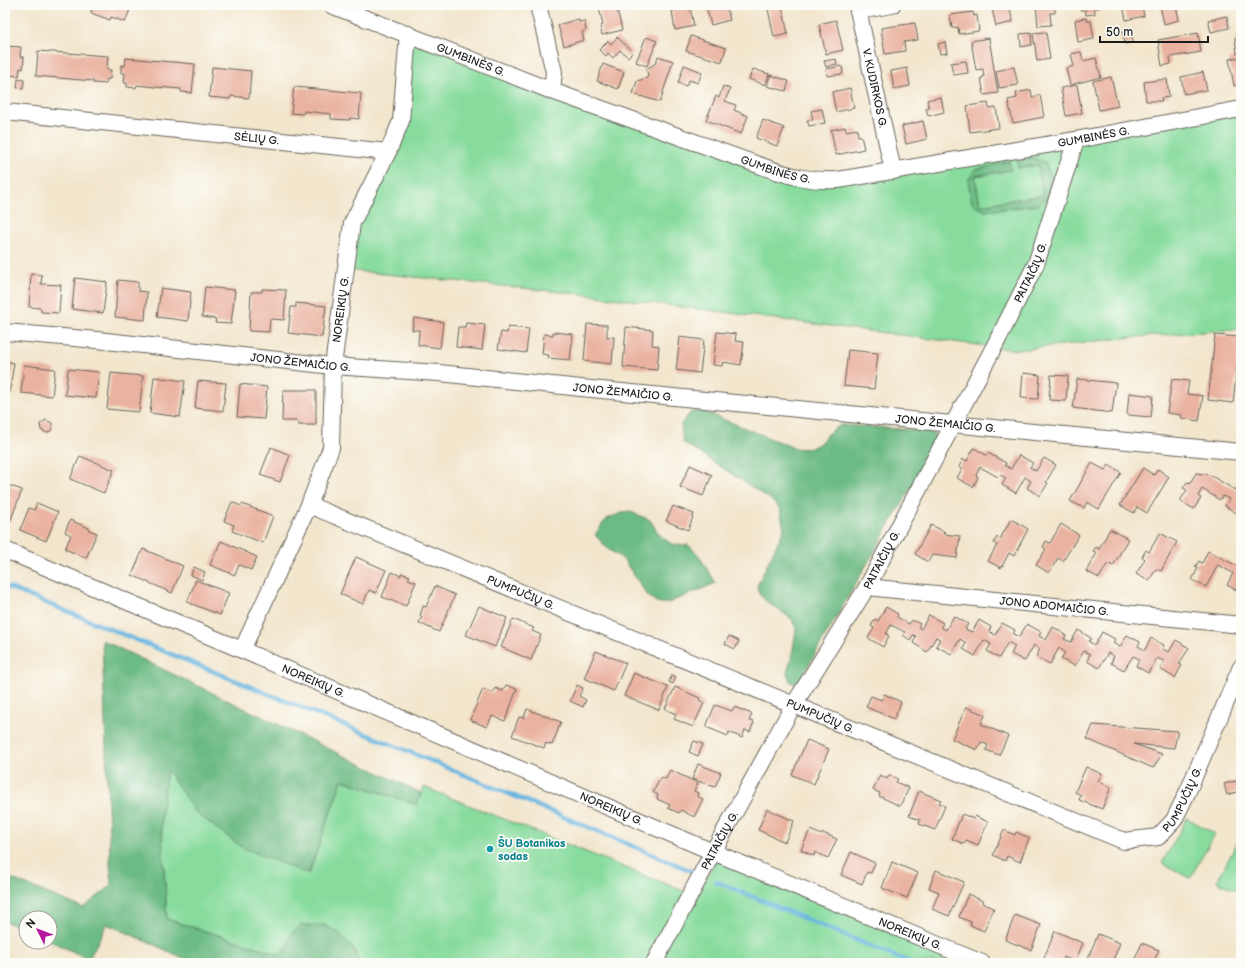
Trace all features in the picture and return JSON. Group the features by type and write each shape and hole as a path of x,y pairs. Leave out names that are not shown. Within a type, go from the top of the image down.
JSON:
{"street":[{"name":"GUMBINĖS G.","path":"331,5 552,91 801,179 819,181 838,180 1076,140 1241,109"},
{"path":"538,5 554,72 552,91"},
{"path":"857,8 892,5"},
{"name":"V. KUDIRKOS G.","path":"857,8 893,171"},
{"path":"388,152 401,121 408,34"},
{"name":"SĖLIŲ G.","path":"5,112 388,152"},
{"name":"PAITAIČIŲ G.","path":"654,963 793,706 867,588 1036,264 1076,140"},
{"name":"NOREIKIŲ G.","path":"242,650 309,505 331,448 333,366 352,223 388,152"},
{"name":"JONO ŽEMAIČIO G.","path":"5,332 105,341 333,366 439,373 953,425 1241,452"},
{"name":"PUMPUČIŲ G.","path":"309,505 704,667 793,706 1124,841 1158,837 1174,820 1241,667"},
{"name":"NOREIKIŲ G.","path":"5,550 713,852 982,963"},
{"name":"JONO ADOMAIČIO G.","path":"867,588 1241,625"}],"green space":[{"path":"408,34 801,179 1241,109 1241,329 1123,338 1017,350 581,294 346,270 352,223 388,152","holes":["1009,161 1011,170 975,176 980,205 1043,195 1038,165 1018,168 1045,162 1050,195 1038,205 985,211 972,203 974,170"]},
{"path":"1026,156 1045,162 1052,178 1050,195 1038,205 985,211 972,203 968,181 974,170 1009,161 1011,170 975,176 980,205 1043,195 1038,165 1018,168 1017,160"},
{"path":"703,411 794,448 809,449 819,444 830,432 841,425 930,431 937,436 938,441 800,680 795,684 790,681 787,673 792,655 796,629 792,619 767,602 760,595 757,586 784,529 780,509 770,499 683,442 681,424 691,412"},
{"path":"628,511 650,520 659,534 671,544 688,545 697,553 716,583 668,603 658,603 648,596 623,559 608,549 595,535 606,519"},
{"path":"102,640 421,793 417,805 342,780 308,874 243,848 195,812 167,770 161,817 167,919 278,954 284,951 294,930 301,925 325,925 340,934 353,947 359,963 195,963 107,924 89,959 58,945 58,910 18,910 18,927 5,921 5,876 83,908 111,886"},
{"path":"167,769 195,812 309,874 342,780 417,805 424,787 696,896 716,860 963,963 359,963 353,947 294,930 284,951 278,954 167,919 161,817"},
{"path":"1187,818 1215,834 1190,878 1162,863"},
{"path":"1241,836 1241,893 1217,881"}],"building":[{"path":"82,5 132,5 125,22 111,17 110,20 91,13 92,10"},
{"path":"603,5 616,5 622,30 602,35 600,26 603,25 599,7"},
{"path":"706,5 726,5 730,20 711,25"},
{"path":"1009,5 1013,22 996,26 992,9"},
{"path":"1036,5 1055,5 1055,13 1050,13 1051,25 1038,26"},
{"path":"1079,5 1099,5 1099,8 1094,8 1095,14 1086,15 1085,10 1080,10"},
{"path":"1123,5 1142,5 1144,16 1126,20"},
{"path":"1160,5 1180,5 1176,6 1179,20 1164,24"},
{"path":"782,6 788,34 774,37 768,9"},
{"path":"690,7 694,26 675,30 672,11"},
{"path":"973,12 974,16 977,15 979,31 959,34 958,27 952,28 950,15"},
{"path":"1227,16 1229,28 1211,32 1208,20"},
{"path":"1086,18 1087,21 1091,21 1094,39 1078,42 1075,20"},
{"path":"578,19 579,22 584,21 586,30 582,32 584,40 564,46 558,25"},
{"path":"836,20 843,50 826,54 819,24"},
{"path":"915,23 918,40 904,42 905,51 885,54 881,28"},
{"path":"1131,30 1133,42 1125,44 1122,31"},
{"path":"1046,32 1050,59 1037,61 1033,33"},
{"path":"1031,33 1032,45 1021,47 1020,34"},
{"path":"1198,33 1201,52 1170,57 1171,64 1162,66 1158,40"},
{"path":"691,36 726,48 722,62 686,51"},
{"path":"617,37 633,52 628,57 620,50 613,58 608,53 606,56 599,50 608,41 611,44"},
{"path":"646,37 657,41 647,66 636,62"},
{"path":"1241,37 1241,53 1237,54 1235,38"},
{"path":"989,38 998,93 984,95 981,78 984,77 983,69 976,70 971,41"},
{"path":"945,42 947,53 940,54 938,44"},
{"path":"5,46 21,47 20,57 24,57 23,69 20,68 19,76 8,75 9,73 5,72"},
{"path":"38,51 108,56 107,70 111,70 110,79 107,79 106,84 93,83 93,81 36,76"},
{"path":"1081,52 1083,61 1096,58 1101,77 1070,85 1066,68 1074,66 1071,54"},
{"path":"658,56 673,61 660,102 633,94 637,81 647,78 648,75 646,69 656,63"},
{"path":"1241,57 1241,85 1234,86 1229,59"},
{"path":"126,58 195,64 192,93 181,92 181,89 137,85 136,88 127,87 127,83 124,83 125,73 121,73 121,65 125,66"},
{"path":"836,59 837,64 826,67 824,61"},
{"path":"966,61 968,73 953,75 951,63"},
{"path":"603,64 624,72 618,89 597,81"},
{"path":"684,65 702,72 698,83 689,80 686,86 678,83"},
{"path":"842,66 843,74 827,76 826,69"},
{"path":"212,67 251,71 249,98 231,96 230,99 209,97"},
{"path":"1014,67 1018,85 999,88 996,71"},
{"path":"907,68 910,86 894,89 891,71"},
{"path":"753,69 769,74 765,85 749,79"},
{"path":"1203,72 1207,90 1184,94 1181,77"},
{"path":"770,75 789,81 786,91 767,86"},
{"path":"1111,77 1118,106 1099,110 1093,81"},
{"path":"18,79 24,80 23,89 17,88"},
{"path":"1167,79 1169,97 1161,98 1162,101 1146,101 1144,82"},
{"path":"1077,85 1082,113 1066,116 1061,88"},
{"path":"723,86 730,89 725,101 736,105 734,110 748,116 741,134 706,120 716,96 719,98"},
{"path":"294,87 361,93 359,119 331,119 331,114 304,111 303,114 291,113"},
{"path":"850,88 854,108 836,112 832,92"},
{"path":"1031,90 1032,97 1040,95 1044,117 1013,123 1008,100 1017,98 1016,93"},
{"path":"941,97 944,112 928,116 926,108 929,108 927,100"},
{"path":"988,103 989,108 996,107 999,128 970,132 967,106"},
{"path":"822,109 825,123 809,126 807,120 813,120 811,111"},
{"path":"763,120 784,128 777,146 756,138"},
{"path":"923,121 927,139 906,144 902,126"},
{"path":"845,127 846,131 857,129 858,136 861,136 864,149 836,155 831,130"},
{"path":"31,274 42,275 41,284 61,285 59,313 41,312 41,308 29,307"},
{"path":"75,278 107,282 103,313 72,309"},
{"path":"118,280 138,282 138,291 147,292 145,320 115,317"},
{"path":"205,287 235,290 231,324 215,323 216,319 202,317"},
{"path":"161,288 191,292 188,321 157,317"},
{"path":"262,289 286,290 284,320 270,319 269,332 249,331 251,292 262,292"},
{"path":"296,303 326,306 322,337 288,333 291,307 296,307"},
{"path":"414,318 443,322 440,348 418,345 419,330 412,330"},
{"path":"466,323 485,325 482,350 456,347 458,327 465,327"},
{"path":"587,324 607,325 607,337 614,337 612,364 584,361"},
{"path":"508,327 529,329 526,353 498,349 501,332 507,333"},
{"path":"626,327 653,330 652,345 659,346 657,370 623,367"},
{"path":"553,332 573,334 570,360 548,358 549,355 542,354 544,334 553,335"},
{"path":"717,332 736,334 735,341 744,342 741,365 723,362 722,366 713,365"},
{"path":"1215,335 1240,337 1233,403 1208,400"},
{"path":"680,337 704,340 700,373 676,370"},
{"path":"848,350 878,353 874,389 844,386"},
{"path":"5,361 14,363 9,395 5,394"},
{"path":"24,365 55,369 52,396 21,393"},
{"path":"68,369 99,372 96,398 65,395"},
{"path":"111,373 143,376 139,412 107,409"},
{"path":"1023,373 1040,375 1038,399 1021,398"},
{"path":"1051,375 1068,376 1066,401 1049,400"},
{"path":"154,377 185,381 180,417 150,413"},
{"path":"1077,379 1116,383 1112,413 1073,408"},
{"path":"1172,379 1189,381 1187,394 1203,396 1199,421 1181,418 1182,415 1167,413"},
{"path":"198,381 226,383 223,411 195,408"},
{"path":"240,384 267,387 264,419 237,417"},
{"path":"283,390 316,390 316,425 298,425 298,421 282,421"},
{"path":"1129,393 1153,396 1151,417 1127,415"},
{"path":"46,420 52,423 52,430 47,433 41,430 40,424"},
{"path":"271,447 290,455 280,482 260,475"},
{"path":"974,448 986,455 988,453 1006,463 1005,465 1011,469 1019,455 1033,463 1030,467 1036,471 1044,458 1056,465 1040,496 1027,488 1031,481 1025,477 1016,493 1002,485 1006,478 1000,475 998,477 980,467 976,475 978,477 973,487 957,478 962,469 959,467 963,459 967,461"},
{"path":"80,456 114,470 104,493 70,479"},
{"path":"1092,463 1105,470 1109,465 1121,472 1099,509 1087,502 1084,508 1070,501"},
{"path":"690,465 712,475 703,496 680,487"},
{"path":"1143,468 1154,475 1158,469 1169,477 1147,513 1137,507 1134,513 1120,505"},
{"path":"1196,473 1210,475 1235,490 1241,480 1241,509 1238,514 1225,506 1229,499 1223,496 1220,500 1202,489 1198,496 1201,498 1194,509 1180,501 1187,490 1183,488 1187,482 1190,483"},
{"path":"5,484 22,490 10,522 5,520"},
{"path":"232,502 241,506 242,504 273,516 263,543 232,531 234,525 224,521"},
{"path":"37,503 58,512 46,541 20,530 29,508 34,510"},
{"path":"673,506 694,514 688,530 666,521"},
{"path":"1011,519 1028,529 1014,556 1009,553 1001,568 988,561 997,545 994,543 997,537 1000,539"},
{"path":"70,520 97,533 86,558 65,549 71,535 65,532"},
{"path":"1061,524 1079,535 1063,561 1058,558 1049,573 1036,565 1046,549 1043,547 1046,541 1050,543"},
{"path":"931,525 945,532 943,534 960,536 957,558 932,555 928,562 915,554"},
{"path":"1110,529 1128,539 1113,566 1108,563 1099,578 1086,571 1097,553 1093,551 1096,547 1099,549"},
{"path":"1160,533 1177,542 1161,571 1156,569 1149,581 1136,574 1145,559 1142,557 1146,550 1149,552"},
{"path":"221,541 257,557 251,570 239,565 235,575 210,565"},
{"path":"143,549 183,566 172,593 132,575"},
{"path":"1208,551 1237,566 1240,562 1241,563 1240,592 1227,585 1233,573 1218,565 1206,587 1192,580 1198,568 1195,567 1199,561 1202,563"},
{"path":"356,557 386,570 376,593 369,590 363,604 340,594"},
{"path":"194,567 205,572 202,580 191,575"},
{"path":"392,572 401,576 401,573 410,576 408,579 416,582 406,606 382,597"},
{"path":"196,580 229,593 220,615 187,602"},
{"path":"435,586 455,595 439,632 419,623 422,617 420,616 423,606 426,607"},
{"path":"479,606 507,618 495,647 466,635"},
{"path":"886,607 898,614 897,617 909,624 912,620 920,624 918,627 921,629 929,615 943,623 941,627 946,630 954,616 968,624 965,629 972,632 979,620 991,627 989,631 995,635 1002,623 1015,630 1013,634 1019,637 1027,624 1041,632 1039,636 1046,640 1053,627 1066,635 1064,639 1071,642 1078,630 1091,638 1089,642 1095,645 1102,632 1115,639 1113,643 1120,647 1127,635 1140,642 1138,646 1145,650 1151,638 1164,645 1162,649 1169,652 1176,640 1189,648 1179,664 1182,665 1175,678 1160,669 1164,661 1157,658 1148,673 1136,666 1139,659 1133,656 1124,670 1111,663 1114,656 1108,653 1099,668 1087,661 1090,654 1084,651 1075,666 1061,659 1065,652 1059,648 1050,664 1036,657 1040,649 1034,645 1025,661 1011,654 1015,646 1008,642 999,658 987,651 991,644 984,640 975,656 963,649 966,643 960,639 951,654 936,646 940,639 936,637 927,652 913,643 916,636 913,635 910,640 903,635 905,632 891,625 886,634 889,636 883,647 868,638 874,628 871,626 875,619 878,621"},
{"path":"513,619 534,628 532,631 541,635 531,660 501,647"},
{"path":"729,636 739,641 735,649 725,644"},
{"path":"596,651 626,663 614,691 584,678"},
{"path":"634,673 668,687 659,710 624,696"},
{"path":"672,675 676,677 673,684 669,682"},
{"path":"506,685 517,689 505,721 492,716 487,727 470,720 483,689 493,693 495,688 503,691"},
{"path":"577,685 583,688 579,696 586,700 583,707 570,701"},
{"path":"675,687 700,698 699,700 704,703 693,727 674,719 676,714 665,709"},
{"path":"884,694 901,702 894,719 866,707 871,696 882,700"},
{"path":"715,705 732,711 734,707 752,714 749,721 754,722 750,732 745,730 742,738 729,732 728,736 706,727"},
{"path":"966,707 985,715 981,724 1008,736 999,755 986,750 988,745 981,742 977,750 952,739"},
{"path":"527,709 561,722 552,745 546,743 544,748 512,736 519,717 524,718"},
{"path":"1093,725 1178,731 1174,748 1134,744 1162,754 1153,768 1087,739"},
{"path":"807,740 829,749 814,784 792,775"},
{"path":"694,741 703,744 698,756 689,752"},
{"path":"698,764 721,773 715,787 692,779"},
{"path":"1086,767 1102,774 1098,781 1111,787 1102,809 1079,800 1081,795 1075,792"},
{"path":"670,770 698,783 694,791 698,793 697,796 703,799 694,817 681,810 679,813 668,808 670,805 657,799 658,795 653,792 661,777 666,779"},
{"path":"880,775 887,779 889,775 898,779 896,782 909,788 900,806 879,796 880,793 873,790"},
{"path":"1236,781 1239,791 1227,795 1224,784"},
{"path":"919,791 941,800 939,803 945,806 935,830 919,824 920,820 909,816"},
{"path":"767,809 794,821 785,842 758,830"},
{"path":"962,814 974,819 975,816 988,822 978,845 966,840 964,844 952,839"},
{"path":"810,830 822,835 823,833 837,839 828,858 815,852 814,856 801,850"},
{"path":"1004,830 1015,835 1016,832 1029,838 1020,862 1007,856 1005,861 993,855"},
{"path":"851,852 875,863 871,873 867,872 862,884 841,875"},
{"path":"892,862 918,873 907,898 882,888"},
{"path":"936,870 964,882 949,916 932,909 939,892 929,888"},
{"path":"968,894 983,901 982,903 994,908 984,931 970,925 971,922 959,917"},
{"path":"1015,915 1041,925 1031,950 1005,940"},
{"path":"1055,931 1083,943 1075,962 1064,957 1062,963 1055,963 1044,958"},
{"path":"1098,934 1120,943 1114,958 1120,961 1119,963 1086,963"},
{"path":"1142,943 1159,950 1153,963 1133,963"}],"waterway":[{"path":"5,586 417,755 694,872"},
{"path":"715,881 911,963"}],"place":[{"name":"ŠU Botanikos sodas","path":"490,849"}]}
